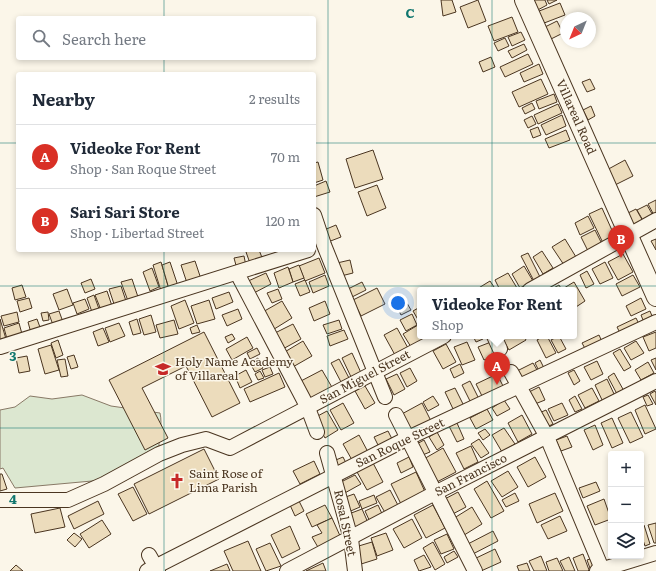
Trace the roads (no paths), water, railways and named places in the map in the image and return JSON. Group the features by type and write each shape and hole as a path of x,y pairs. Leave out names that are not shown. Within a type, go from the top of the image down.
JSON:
{"main road":[{"name":"Villareal Road","path":"524,0 656,297"}],"street":[{"path":"535,287 656,220"},
{"path":"316,227 319,246 385,397"},
{"path":"0,347 302,252"},
{"path":"237,273 308,408 316,432"},
{"name":"San Roque Street","path":"152,566 408,438 656,322"},
{"name":"San Miguel Street","path":"0,500 68,500 104,484 159,454 182,445 206,439 230,448 438,339"},
{"path":"495,339 500,349"},
{"path":"511,372 548,437 600,570 656,553"},
{"name":"San Francisco","path":"287,571 435,493 656,382"},
{"path":"396,415 475,571"},
{"name":"Rosal Street","path":"327,454 334,475 350,539 354,571"}],"place":[{"name":"Sari Sari Store","path":"621,258"},
{"name":"Holy Name Academy of Villareal","path":"163,369"},
{"name":"Videoke For Rent","path":"497,385"},
{"name":"Saint Rose of Lima Parish","path":"177,481"}]}
